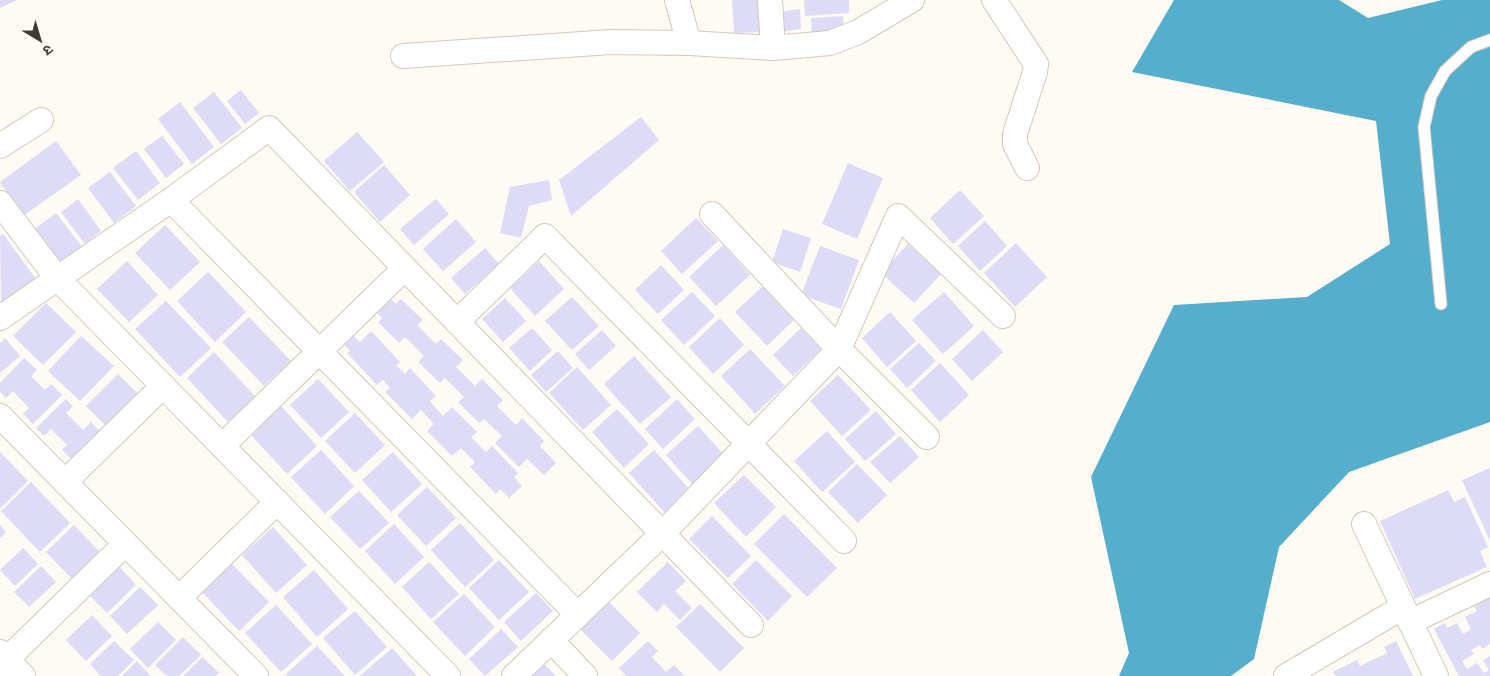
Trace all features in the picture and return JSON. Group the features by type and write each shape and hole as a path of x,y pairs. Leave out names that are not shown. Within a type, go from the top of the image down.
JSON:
{"street":[{"path":"677,0 689,43"},
{"path":"770,0 774,48"},
{"path":"403,56 611,42 689,43 774,48 830,43 858,32 912,0"},
{"path":"994,0 1036,64 1015,134 1015,144 1027,168"},
{"path":"0,146 41,120"},
{"path":"0,318 170,200 269,128 751,625"},
{"path":"170,200 578,615"},
{"path":"0,203 57,278 448,676"},
{"path":"712,214 840,349 927,437"},
{"path":"514,676 662,533 840,349 898,216 1003,316"},
{"path":"457,322 546,236 844,540"},
{"path":"222,446 405,268"},
{"path":"65,482 163,386"},
{"path":"0,416 256,676"},
{"path":"179,598 277,502"},
{"path":"1364,524 1436,676"},
{"path":"23,676 2,659 125,544"},
{"path":"1286,676 1406,614 1490,584"},
{"path":"550,640 585,676"}],"lane":[{"path":"1441,304 1424,127 1431,96 1445,71 1471,47 1490,40"}],"water":[{"path":"1174,0 1339,0 1368,18 1442,0 1490,0 1490,422 1349,472 1279,547 1254,659 1231,676 1119,676 1129,653 1091,477 1174,305 1307,297 1390,244 1376,121 1132,72"}],"building":[{"path":"0,0 17,0 0,8"},
{"path":"732,0 759,0 761,32 734,33"},
{"path":"804,0 849,0 849,13 805,16"},
{"path":"800,9 801,29 780,32 778,12"},
{"path":"843,16 844,34 812,36 811,18"},
{"path":"241,90 259,113 245,124 227,101"},
{"path":"214,92 242,128 221,144 193,108"},
{"path":"180,102 214,147 192,164 158,119"},
{"path":"641,117 659,140 571,216 559,180"},
{"path":"357,132 384,162 350,191 324,161"},
{"path":"162,136 184,164 166,178 144,149"},
{"path":"56,141 81,175 23,216 0,182"},
{"path":"136,151 160,183 138,200 113,168"},
{"path":"848,163 883,178 857,239 822,224"},
{"path":"384,165 410,195 380,222 354,192"},
{"path":"110,172 136,206 114,223 88,188"},
{"path":"549,180 552,200 529,206 521,238 500,233 510,187"},
{"path":"960,190 984,216 953,244 930,218"},
{"path":"78,199 101,231 85,244 61,212"},
{"path":"436,199 449,214 414,245 400,229"},
{"path":"56,213 83,248 60,266 32,231"},
{"path":"696,218 718,241 682,274 661,251"},
{"path":"456,219 476,242 443,271 423,249"},
{"path":"985,221 1007,246 980,271 958,246"},
{"path":"165,225 200,262 170,290 135,253"},
{"path":"783,229 811,238 800,272 772,262"},
{"path":"3,234 36,279 1,305 0,236"},
{"path":"1016,243 1047,277 1015,307 984,273"},
{"path":"908,244 941,274 914,303 881,273"},
{"path":"723,245 750,275 716,306 689,277"},
{"path":"820,246 859,260 841,309 801,295"},
{"path":"485,248 499,264 465,294 451,278"},
{"path":"127,261 158,295 129,322 97,289"},
{"path":"539,261 564,289 535,316 510,288"},
{"path":"661,265 684,290 658,314 635,290"},
{"path":"208,272 246,312 215,342 177,301"},
{"path":"763,286 794,320 767,346 735,312"},
{"path":"692,292 715,316 684,345 661,320"},
{"path":"944,292 974,326 943,354 912,320"},
{"path":"386,295 396,304 401,299 423,320 417,325 436,344 441,339 463,360 456,367 475,386 482,379 503,400 497,406 516,425 522,418 544,441 540,446 556,463 544,475 527,459 519,467 495,443 502,436 484,419 479,423 458,402 464,397 445,378 440,383 418,362 424,356 405,337 399,343 378,322 382,318 372,308"},
{"path":"572,297 599,326 572,350 545,321"},
{"path":"505,298 526,321 503,342 482,319"},
{"path":"166,301 211,348 180,377 135,329"},
{"path":"46,303 76,332 43,365 13,336"},
{"path":"890,312 916,341 887,367 862,338"},
{"path":"249,317 291,361 264,386 222,342"},
{"path":"720,318 744,345 713,374 689,347"},
{"path":"532,328 552,350 530,371 509,348"},
{"path":"801,328 821,349 793,376 773,355"},
{"path":"602,330 616,346 589,370 575,354"},
{"path":"983,330 1003,352 972,381 952,359"},
{"path":"371,331 400,362 396,365 405,374 410,368 436,396 430,401 443,416 452,407 477,432 471,437 486,452 492,446 518,473 514,477 522,486 509,498 500,489 496,494 470,467 475,462 461,448 452,456 427,431 434,424 421,410 412,419 385,392 390,388 383,380 377,385 347,353 350,351 341,341 350,332 360,342"},
{"path":"81,336 114,366 80,401 48,371"},
{"path":"5,338 20,356 0,373 0,343"},
{"path":"919,343 936,361 907,388 890,369"},
{"path":"750,349 785,386 755,414 721,376"},
{"path":"558,351 573,368 546,392 531,375"},
{"path":"214,352 255,396 228,422 187,378"},
{"path":"634,356 671,397 640,424 604,384"},
{"path":"24,358 37,370 31,376 45,390 51,384 62,395 33,424 23,414 29,408 13,391 6,398 0,392 0,383"},
{"path":"940,363 969,395 940,422 911,390"},
{"path":"577,367 611,405 583,430 549,393"},
{"path":"118,374 139,395 107,427 86,406"},
{"path":"838,375 871,410 842,436 810,401"},
{"path":"318,379 349,412 321,438 290,405"},
{"path":"66,399 73,406 66,413 83,430 91,422 102,433 73,461 62,450 67,445 51,429 44,436 36,428"},
{"path":"677,399 695,419 663,449 645,429"},
{"path":"280,405 317,446 287,474 249,433"},
{"path":"617,409 649,444 624,468 592,432"},
{"path":"876,411 896,434 865,461 845,439"},
{"path":"355,413 385,445 355,473 325,441"},
{"path":"698,426 725,456 693,485 666,455"},
{"path":"827,431 855,462 822,492 794,461"},
{"path":"900,436 919,457 890,483 870,462"},
{"path":"321,450 354,486 325,514 291,477"},
{"path":"654,450 691,491 666,514 629,473"},
{"path":"0,452 28,481 0,509"},
{"path":"393,452 422,484 391,512 362,480"},
{"path":"857,464 887,495 858,523 828,492"},
{"path":"1490,468 1490,541 1462,480"},
{"path":"744,475 776,507 746,537 714,503"},
{"path":"31,482 70,523 40,552 1,511"},
{"path":"427,487 456,518 426,546 397,515"},
{"path":"1448,490 1454,502 1465,497 1488,547 1480,551 1487,567 1415,599 1380,521"},
{"path":"359,491 389,523 360,549 330,517"},
{"path":"784,514 837,568 807,597 754,544"},
{"path":"712,516 751,556 728,578 689,539"},
{"path":"460,523 494,560 465,587 431,550"},
{"path":"394,524 424,557 395,584 365,551"},
{"path":"0,525 6,532 0,538"},
{"path":"74,525 102,554 74,581 46,552"},
{"path":"273,527 307,565 276,593 242,555"},
{"path":"23,548 38,564 15,586 0,570"},
{"path":"499,560 529,592 499,620 469,588"},
{"path":"756,560 792,596 768,621 732,584"},
{"path":"429,562 459,594 431,619 402,587"},
{"path":"668,562 686,581 675,591 692,608 680,620 664,604 657,612 637,592"},
{"path":"116,563 136,585 107,613 86,592"},
{"path":"232,564 269,602 239,631 202,592"},
{"path":"41,566 56,582 29,607 14,592"},
{"path":"314,570 348,609 317,637 283,597"},
{"path":"140,587 158,605 127,634 110,616"},
{"path":"536,593 553,611 521,641 504,622"},
{"path":"464,594 495,627 465,656 433,622"},
{"path":"1490,598 1490,644 1482,649 1480,645 1471,650 1474,654 1462,661 1467,669 1477,663 1484,673 1489,670 1483,660 1490,656 1490,676 1459,676 1434,629 1445,623 1447,628 1457,623 1463,634 1471,629 1465,617 1477,611 1474,606"},
{"path":"607,600 640,633 612,661 579,628"},
{"path":"700,604 744,648 720,672 676,627"},
{"path":"276,605 312,644 281,672 245,633"},
{"path":"355,611 387,647 355,675 323,638"},
{"path":"92,615 112,636 86,661 66,640"},
{"path":"158,622 176,640 148,668 130,649"},
{"path":"501,629 518,647 485,676 469,659"},
{"path":"183,637 201,655 179,676 167,676 155,665"},
{"path":"114,641 134,660 118,676 101,676 90,664"},
{"path":"648,641 658,651 652,657 666,672 674,665 685,676 626,676 619,668"},
{"path":"1396,641 1413,676 1336,676 1333,672 1357,660 1360,666 1387,653 1384,647"},
{"path":"317,646 345,676 288,676 286,674"},
{"path":"392,648 417,676 360,676"},
{"path":"202,657 219,673 216,676 183,676"},
{"path":"137,661 151,676 122,676"},
{"path":"543,663 556,676 529,676"}]}
